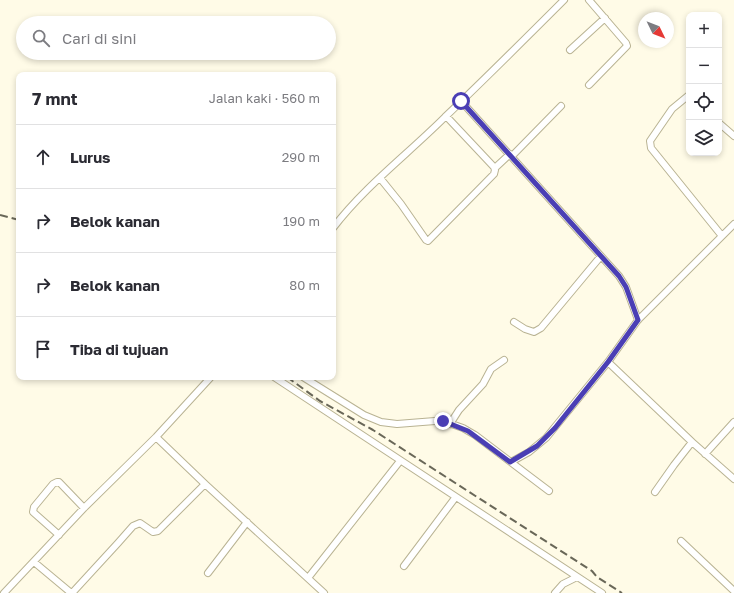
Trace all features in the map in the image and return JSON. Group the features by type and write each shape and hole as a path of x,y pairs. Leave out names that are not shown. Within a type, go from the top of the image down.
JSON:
{"street":[{"path":"336,224 380,178 446,116 564,0"},
{"path":"589,0 627,46 589,85"},
{"path":"570,50 605,18"},
{"path":"686,98 669,113 650,141 651,148 722,236"},
{"path":"461,101 623,281 638,320"},
{"path":"494,167 511,155 561,106"},
{"path":"380,178 401,204 426,240 428,240 494,174 495,170 494,167 446,116"},
{"path":"722,126 734,136"},
{"path":"510,462 529,452 546,438 608,362 638,320 734,224"},
{"path":"514,322 525,329 534,332 541,328 601,256"},
{"path":"450,424 459,410 483,384 491,369 504,360"},
{"path":"608,362 692,442 734,479"},
{"path":"4,593 84,508 156,437 208,380"},
{"path":"278,380 455,498 602,593"},
{"path":"308,380 364,415 381,422 397,424 435,420 443,421 463,428 475,435 549,491"},
{"path":"705,454 734,422"},
{"path":"156,437 324,593"},
{"path":"655,492 692,442"},
{"path":"308,578 400,461"},
{"path":"58,535 33,512 34,507 53,484 60,482 84,508"},
{"path":"34,562 70,592 75,592 132,526 140,523 153,532 158,531 205,484"},
{"path":"404,566 455,498"},
{"path":"208,573 247,522"},
{"path":"681,541 734,591"},
{"path":"555,593 563,584 578,577"}],"railway":[{"path":"0,215 16,219"},
{"path":"291,380 320,401 373,430 592,571 597,577 622,593"}],"route":[{"path":"443,421 463,428 475,435 510,462 529,452 546,438 608,362 638,320 626,287 619,276 461,101"}]}
